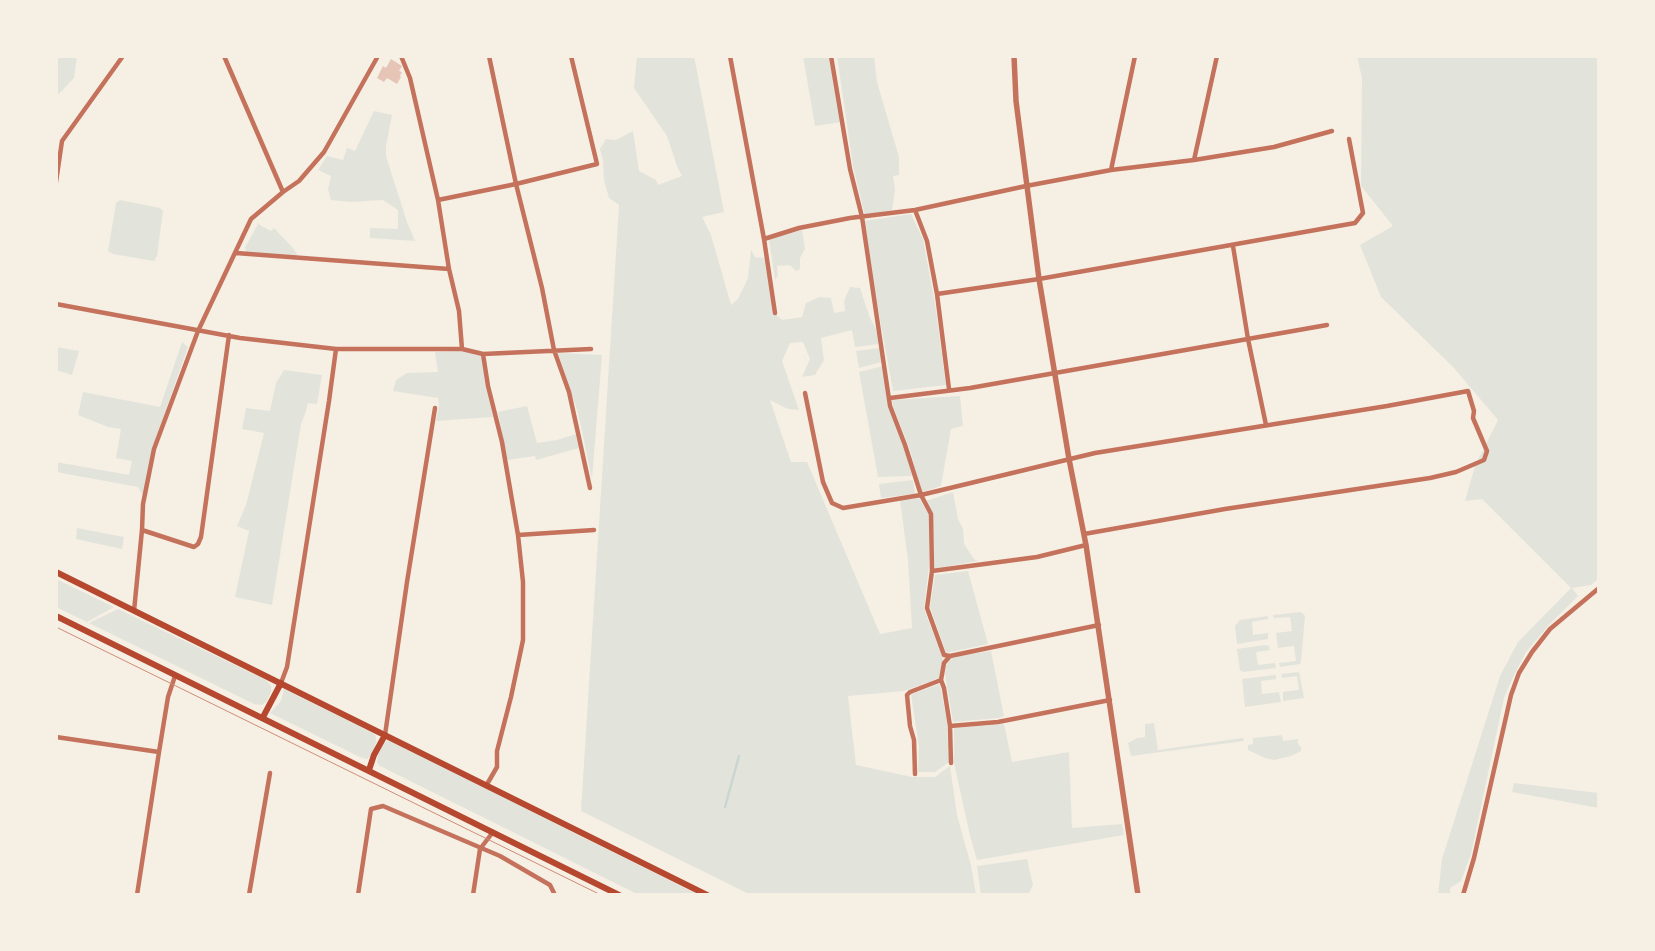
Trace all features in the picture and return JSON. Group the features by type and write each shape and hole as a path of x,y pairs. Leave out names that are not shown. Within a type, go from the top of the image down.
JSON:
{"main road":[{"path":"56,572 707,895"},
{"path":"56,616 619,895"},
{"path":"262,717 281,683"},
{"path":"369,770 374,755 385,735"}],"street":[{"path":"56,182 62,141 123,56"},
{"path":"224,56 282,192"},
{"path":"134,611 143,504 154,449 198,331 251,220 282,192 299,181 324,152 378,56"},
{"path":"401,56 410,78 438,200 449,269 459,311 462,349"},
{"path":"489,56 516,184 542,288 554,350 569,392 590,488"},
{"path":"438,200 516,184 597,164 571,56"},
{"path":"730,56 776,313"},
{"path":"831,56 850,169 862,217 890,406 921,495 931,514 932,571 928,608 944,655 950,656 1099,625"},
{"path":"1014,56 1016,102 1038,279 1099,625 1138,895"},
{"path":"1111,170 1135,56"},
{"path":"1194,160 1216,56"},
{"path":"764,239 798,228 915,210 1111,170 1194,160 1274,147 1332,131"},
{"path":"937,294 1234,246 1355,223 1363,213 1349,139"},
{"path":"915,210 926,241 937,294 949,389"},
{"path":"1234,246 1248,339 1266,425"},
{"path":"236,253 449,269"},
{"path":"56,304 240,338 336,349 462,349 483,354 591,349"},
{"path":"890,398 949,389 970,388 1326,325"},
{"path":"142,530 194,547 198,544 201,537 229,335"},
{"path":"281,683 288,667 336,349"},
{"path":"483,354 488,386 502,442 518,535 523,582 523,640 511,698 497,750 497,767 486,786"},
{"path":"805,393 823,482 832,503 843,508 921,495 1095,453 1387,406 1468,391 1474,411 1473,418 1487,451 1484,460 1456,472 1430,478 1225,509 1084,534"},
{"path":"385,735 435,408"},
{"path":"518,535 594,530"},
{"path":"932,571 1037,557 1086,546"},
{"path":"1463,895 1474,858 1511,695 1520,673 1532,652 1550,629 1599,588"},
{"path":"950,656 944,663 941,680 950,726 951,762"},
{"path":"137,895 158,752 168,698 175,676"},
{"path":"915,774 916,757 907,695 910,692 941,680"},
{"path":"950,726 998,722 1110,700"},
{"path":"56,737 158,752"},
{"path":"249,895 270,773"},
{"path":"358,895 371,809 383,806 500,856 550,885 555,895"},
{"path":"473,895 480,849 492,832"}],"shaded area":[{"path":"56,56 77,56 74,78 56,97"},
{"path":"637,56 694,56 724,212 702,217 711,235 731,305 738,299 748,278 751,250 755,257 766,258 775,313 782,320 802,317 806,303 819,297 831,298 834,313 845,311 844,301 850,287 860,288 870,318 876,329 879,344 855,347 852,330 821,338 824,360 815,375 802,377 810,359 803,342 790,343 782,361 799,410 788,409 770,400 791,462 807,462 880,634 912,628 908,560 900,500 919,498 929,515 929,566 924,609 943,658 939,678 904,691 848,696 856,765 912,777 935,777 950,766 957,815 971,865 976,895 751,895 581,811 619,205 609,198 604,180 600,149 606,139 616,140 633,131 639,171 656,180 658,185 682,176 667,136 634,88"},
{"path":"803,56 830,56 841,122 815,126"},
{"path":"837,56 874,56 877,82 899,157 899,175 893,176 895,190 892,210 865,216 853,166"},
{"path":"1357,56 1599,56 1599,578 1591,585 1572,588 1578,596 1549,625 1526,652 1515,673 1504,698 1471,854 1461,881 1450,888 1451,895 1438,895 1442,859 1500,676 1518,642 1571,588 1482,499 1465,501 1475,466 1498,420 1454,368 1381,297 1360,245 1393,226 1361,186 1362,78"},
{"path":"374,111 392,115 386,156 415,241 370,238 370,228 398,229 398,210 383,200 351,202 331,200 328,189 331,176 318,170 327,156 343,160 347,148 355,151"},
{"path":"120,200 160,208 163,211 157,256 154,261 113,254 108,251 116,203"},
{"path":"911,214 923,239 935,304 946,385 893,391 872,275 865,221"},
{"path":"258,224 271,231 274,228 298,256 246,252 245,247"},
{"path":"802,230 805,249 800,258 800,269 796,271 790,265 777,266 778,276 775,280 769,238"},
{"path":"182,342 188,347 152,449 143,496 138,487 56,472 56,462 129,475 132,461 116,458 121,429 108,427 78,415 83,392 160,407"},
{"path":"56,347 79,351 72,375 56,370"},
{"path":"880,348 882,362 859,368 856,351"},
{"path":"461,351 482,356 485,383 493,417 436,421 439,405 438,398 393,391 396,380 407,373 438,372 435,352"},
{"path":"558,353 602,355 592,479 578,413"},
{"path":"883,366 887,405 902,439 912,476 878,477 859,372"},
{"path":"284,370 322,375 317,404 308,403 301,424 272,605 235,597 249,531 237,526 246,505 264,433 242,429 246,408 270,411 276,383"},
{"path":"960,396 963,426 951,429 941,486 922,492 910,450 892,400"},
{"path":"527,406 537,443 557,440 576,434 579,448 536,460 535,456 507,460 498,412"},
{"path":"913,480 915,494 881,498 879,484"},
{"path":"953,492 958,519 963,529 964,544 974,559 978,561 933,569 932,513 926,501"},
{"path":"77,528 124,537 122,549 76,539"},
{"path":"968,571 988,644 946,653 930,607 935,575"},
{"path":"56,579 114,607 87,622 56,607"},
{"path":"118,609 266,680 271,686 271,692 266,702 262,705 254,704 89,623"},
{"path":"1301,612 1305,616 1301,662 1300,664 1280,667 1279,663 1296,661 1294,646 1278,648 1276,633 1292,631 1290,617 1274,618 1273,615"},
{"path":"1268,616 1268,619 1252,622 1253,635 1268,633 1268,639 1237,644 1235,626 1240,620"},
{"path":"1269,646 1270,650 1256,652 1258,665 1275,663 1276,668 1243,672 1240,670 1237,649"},
{"path":"991,651 1004,716 953,722 945,674 946,666 952,657"},
{"path":"1299,672 1304,698 1283,701 1283,692 1299,690 1297,676 1282,678 1281,674"},
{"path":"1276,675 1276,679 1261,681 1262,694 1279,692 1281,702 1245,707 1242,679"},
{"path":"940,684 947,722 949,762 935,772 918,772 919,747 911,694"},
{"path":"284,689 373,733 376,736 376,742 372,755 367,759 362,758 270,713 281,701"},
{"path":"1154,723 1158,750 1243,738 1244,741 1131,756 1128,743 1137,738 1145,737 1145,724"},
{"path":"1004,724 1012,762 1069,752 1072,828 1122,824 1124,835 977,860 954,763 954,728"},
{"path":"1282,735 1283,741 1298,739 1301,751 1291,756 1274,760 1248,750 1248,745 1253,744 1253,738"},
{"path":"388,741 699,895 639,895 380,766 377,763 378,755 384,742"},
{"path":"1514,783 1599,793 1599,808 1512,792"},
{"path":"1027,859 1033,885 1028,895 981,895 977,866"}],"building":[{"path":"391,59 402,66 399,71 402,72 401,77 397,84 387,78 384,82 377,78 383,66 386,68"}],"waterway":[{"path":"725,807 739,756"}],"tram line":[{"path":"56,627 601,895"}]}
